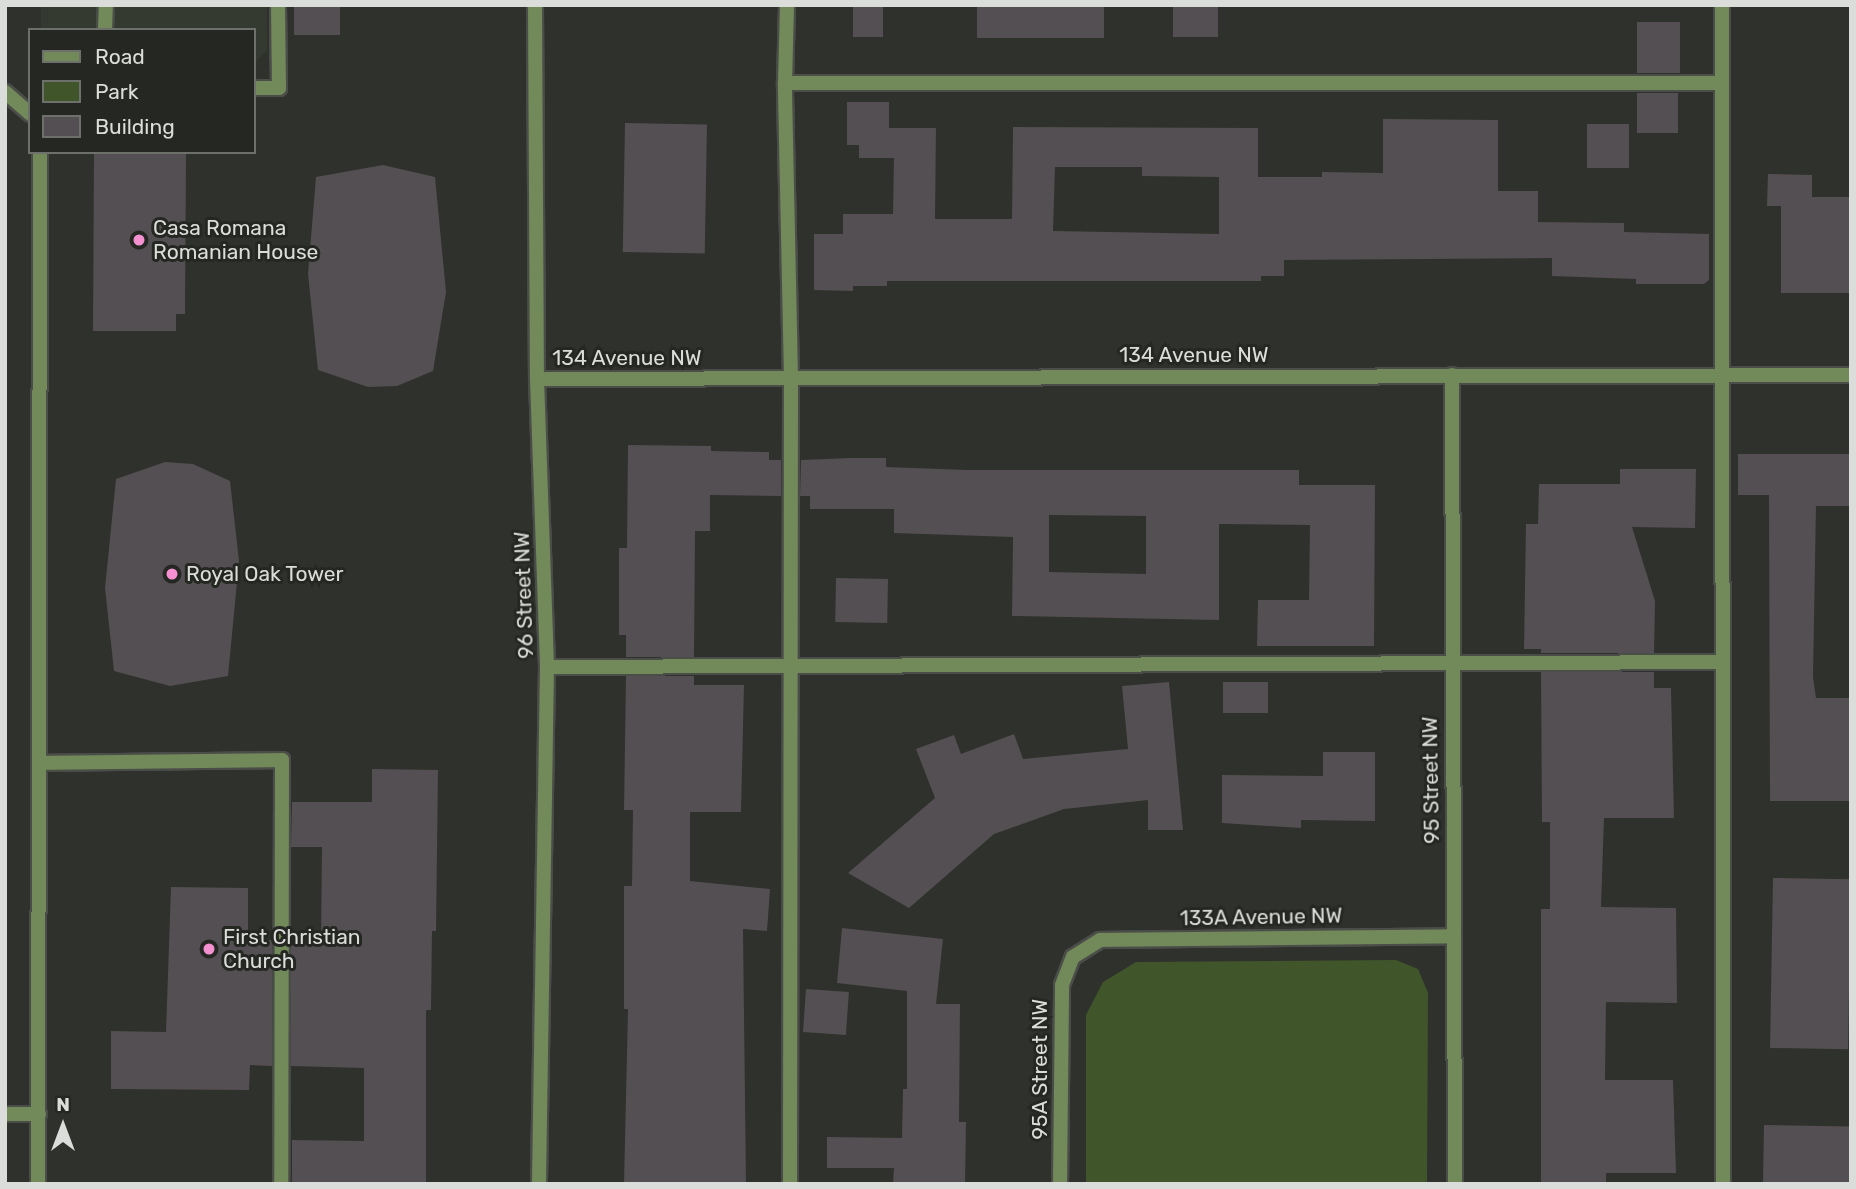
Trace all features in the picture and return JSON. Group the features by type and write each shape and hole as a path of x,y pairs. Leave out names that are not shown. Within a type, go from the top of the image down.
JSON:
{"street":[{"path":"105,28 106,5"},
{"path":"256,88 279,88 278,5"},
{"name":"96 Street NW","path":"535,5 537,379 547,667 540,1184"},
{"path":"787,5 785,83 791,378 790,1184"},
{"path":"1722,5 1723,1184"},
{"path":"785,83 1721,83"},
{"path":"5,92 28,112"},
{"path":"38,1184 40,154"},
{"name":"95 Street NW","path":"1452,375 1455,1184"},
{"name":"134 Avenue NW","path":"537,379 1851,375"},
{"path":"547,667 1723,662"},
{"path":"39,763 282,760 281,1184"},
{"name":"133A Avenue NW","path":"1073,957 1100,940 1454,936"},
{"name":"95A Street NW","path":"1060,1184 1062,985 1073,957"},
{"path":"5,1114 39,1114"}],"shaded area":[{"path":"41,5 267,5 267,50 256,61 256,28 41,28"}],"green space":[{"path":"1396,960 1418,969 1428,993 1427,1184 1086,1184 1086,1015 1103,982 1136,962"}],"building":[{"path":"294,5 340,5 340,35 294,35"},
{"path":"853,5 883,5 883,37 853,37"},
{"path":"977,5 1104,5 1104,38 977,38"},
{"path":"1173,5 1218,5 1218,37 1173,37"},
{"path":"1637,22 1680,22 1680,73 1637,73"},
{"path":"1637,93 1678,93 1678,133 1637,133"},
{"path":"847,102 889,102 889,128 936,128 935,219 1012,219 1013,127 1258,128 1258,177 1322,177 1322,172 1383,173 1383,119 1498,120 1498,191 1538,191 1538,222 1624,223 1624,232 1709,234 1709,280 1704,284 1636,284 1636,279 1552,276 1552,258 1284,260 1284,276 1261,276 1261,281 887,281 887,286 853,286 853,291 814,290 814,234 843,234 843,214 893,214 894,158 859,158 859,145 847,145","holes":["1055,167 1142,167 1142,176 1219,177 1219,234 1053,231"]},
{"path":"625,123 707,124 705,253 623,252"},
{"path":"1587,124 1629,124 1629,168 1587,168"},
{"name":"Casa Romana Romanian House","path":"94,154 186,154 185,314 176,314 176,331 93,331"},
{"path":"383,165 435,177 446,292 433,371 397,386 368,387 318,370 308,274 316,177"},
{"path":"1768,174 1812,175 1812,197 1851,197 1851,293 1781,293 1781,206 1767,206"},
{"path":"628,445 711,446 711,451 769,452 769,460 781,460 781,496 710,495 710,531 695,531 694,657 626,657 626,635 619,635 619,548 627,548"},
{"path":"1738,454 1851,454 1851,506 1816,506 1813,677 1816,698 1851,698 1851,801 1770,801 1769,495 1738,495"},
{"path":"886,458 886,467 967,470 1299,470 1299,485 1375,485 1374,646 1257,646 1258,600 1309,600 1310,525 1219,524 1219,620 1012,616 1013,537 894,533 894,509 810,509 810,496 800,496 801,460","holes":["1049,515 1146,516 1146,574 1049,572"]},
{"name":"Royal Oak Tower","path":"165,462 193,464 230,481 239,561 228,676 170,686 114,671 105,588 116,479"},
{"path":"1620,469 1696,469 1695,528 1632,527 1655,601 1654,653 1541,653 1541,649 1524,649 1526,524 1538,524 1539,484 1620,484"},
{"path":"836,578 888,579 887,623 835,622"},
{"path":"1541,672 1654,672 1654,688 1671,688 1674,818 1604,818 1601,907 1676,908 1677,1003 1606,1002 1605,1080 1673,1080 1676,1173 1606,1173 1606,1184 1541,1184 1541,909 1550,909 1550,822 1542,822"},
{"path":"626,676 694,676 694,685 744,685 741,812 690,812 690,881 770,889 767,931 743,929 746,1184 624,1184 628,1009 624,1009 624,886 632,886 633,810 624,810"},
{"path":"1169,682 1183,830 1148,830 1148,800 1064,809 994,834 909,908 848,873 935,798 916,749 954,735 961,754 1014,734 1023,759 1128,749 1122,686"},
{"path":"1223,682 1268,682 1268,713 1223,713"},
{"path":"1323,752 1375,752 1375,821 1301,820 1301,828 1222,823 1222,775 1323,776"},
{"path":"372,769 438,770 436,931 432,931 431,1010 426,1010 426,1184 292,1184 292,1140 364,1141 364,1068 291,1066 291,940 321,941 322,847 291,847 292,802 372,802"},
{"path":"1773,878 1851,879 1848,1049 1770,1048"},
{"name":"First Christian Church","path":"171,887 248,888 248,940 272,940 272,1066 250,1065 249,1090 111,1089 111,1031 166,1032"},
{"path":"842,928 943,939 936,1004 960,1004 959,1122 966,1122 965,1184 893,1184 894,1168 827,1168 827,1137 902,1138 903,1089 907,1089 907,991 837,983"},
{"path":"806,989 849,992 846,1035 803,1032"},
{"path":"1764,1125 1851,1127 1850,1184 1763,1184"}],"place":[{"name":"Casa Romana Romanian House","path":"139,240"},
{"name":"Royal Oak Tower","path":"172,574"},
{"name":"First Christian Church","path":"209,949"}]}
